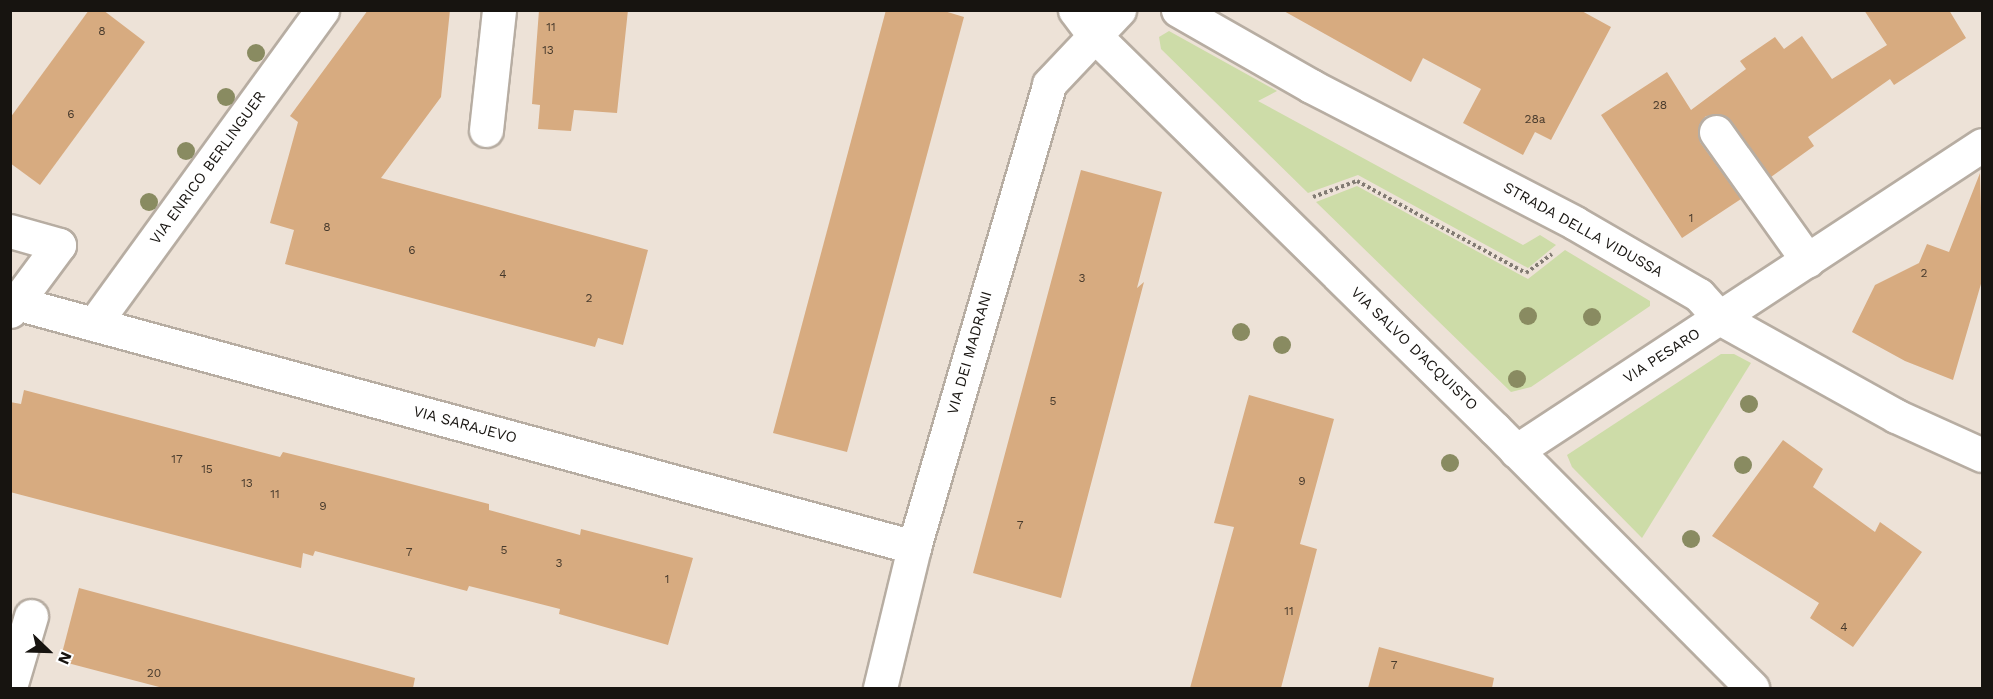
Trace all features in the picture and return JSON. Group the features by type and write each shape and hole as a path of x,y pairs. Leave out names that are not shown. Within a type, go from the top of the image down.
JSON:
{"street":[{"name":"VIA ENRICO BERLINGUER","path":"94,324 322,10"},
{"path":"486,130 499,10"},
{"path":"1084,23 1119,10"},
{"name":"STRADA DELLA VIDUSSA","path":"1178,10 1311,87 1575,223 1699,296 1720,318 1896,416 1983,455"},
{"name":"VIA SALVO D'ACQUISTO","path":"1084,23 1752,688"},
{"name":"VIA DEI MADRANI","path":"880,688 914,547 1049,84 1084,23"},
{"path":"1716,132 1808,261"},
{"name":"VIA PESARO","path":"1516,451 1983,145"},
{"path":"10,231 59,245 13,307"},
{"name":"VIA SARAJEVO","path":"13,307 94,324 914,547"},
{"path":"10,687 31,616"}],"path":[{"path":"1307,199 1357,181 1526,273 1560,249 1575,223"}],"green space":[{"path":"1169,31 1277,91 1258,101 1523,245 1540,235 1556,245 1528,268 1358,175 1308,193 1161,49 1159,37"},
{"path":"1357,186 1528,279 1565,250 1650,301 1650,306 1531,387 1511,392 1316,202"},
{"path":"1721,354 1734,354 1751,363 1642,538 1572,467 1567,455"}],"building":[{"path":"89,10 103,10 145,42 40,185 10,163 10,118"},
{"path":"368,10 450,10 441,97 381,178 648,250 623,345 598,338 595,347 285,264 294,230 270,223 298,122 290,116"},
{"path":"539,10 628,10 617,113 574,110 571,131 538,129 540,105 532,104"},
{"path":"886,10 941,10 964,17 847,452 773,433"},
{"path":"1282,10 1580,10 1611,27 1551,140 1535,132 1523,155 1463,123 1481,89 1423,58 1411,82"},
{"path":"1864,10 1949,10 1966,38 1894,85 1890,79 1808,137 1814,146 1771,177 1731,121 1723,115 1706,116 1699,125 1700,142 1741,199 1682,238 1601,115 1667,72 1691,110 1746,69 1740,61 1775,37 1784,49 1802,36 1832,79 1887,45"},
{"path":"1081,170 1162,192 1137,288 1144,282 1061,598 973,573"},
{"path":"1980,173 1983,277 1953,380 1905,361 1852,332 1875,285 1919,263 1927,244 1949,252"},
{"path":"24,390 280,457 283,452 489,504 489,510 580,535 581,529 693,558 668,645 559,614 560,609 469,586 467,591 315,551 313,556 303,553 301,568 10,492 10,402 21,404"},
{"path":"1249,395 1334,419 1300,544 1317,549 1281,688 1190,688 1234,527 1214,523"},
{"path":"1783,440 1823,469 1813,487 1875,532 1880,522 1922,552 1853,647 1810,618 1819,603 1712,536"},
{"path":"79,588 415,678 413,688 163,688 60,661"},
{"path":"1379,647 1494,678 1492,688 1368,688"}]}
